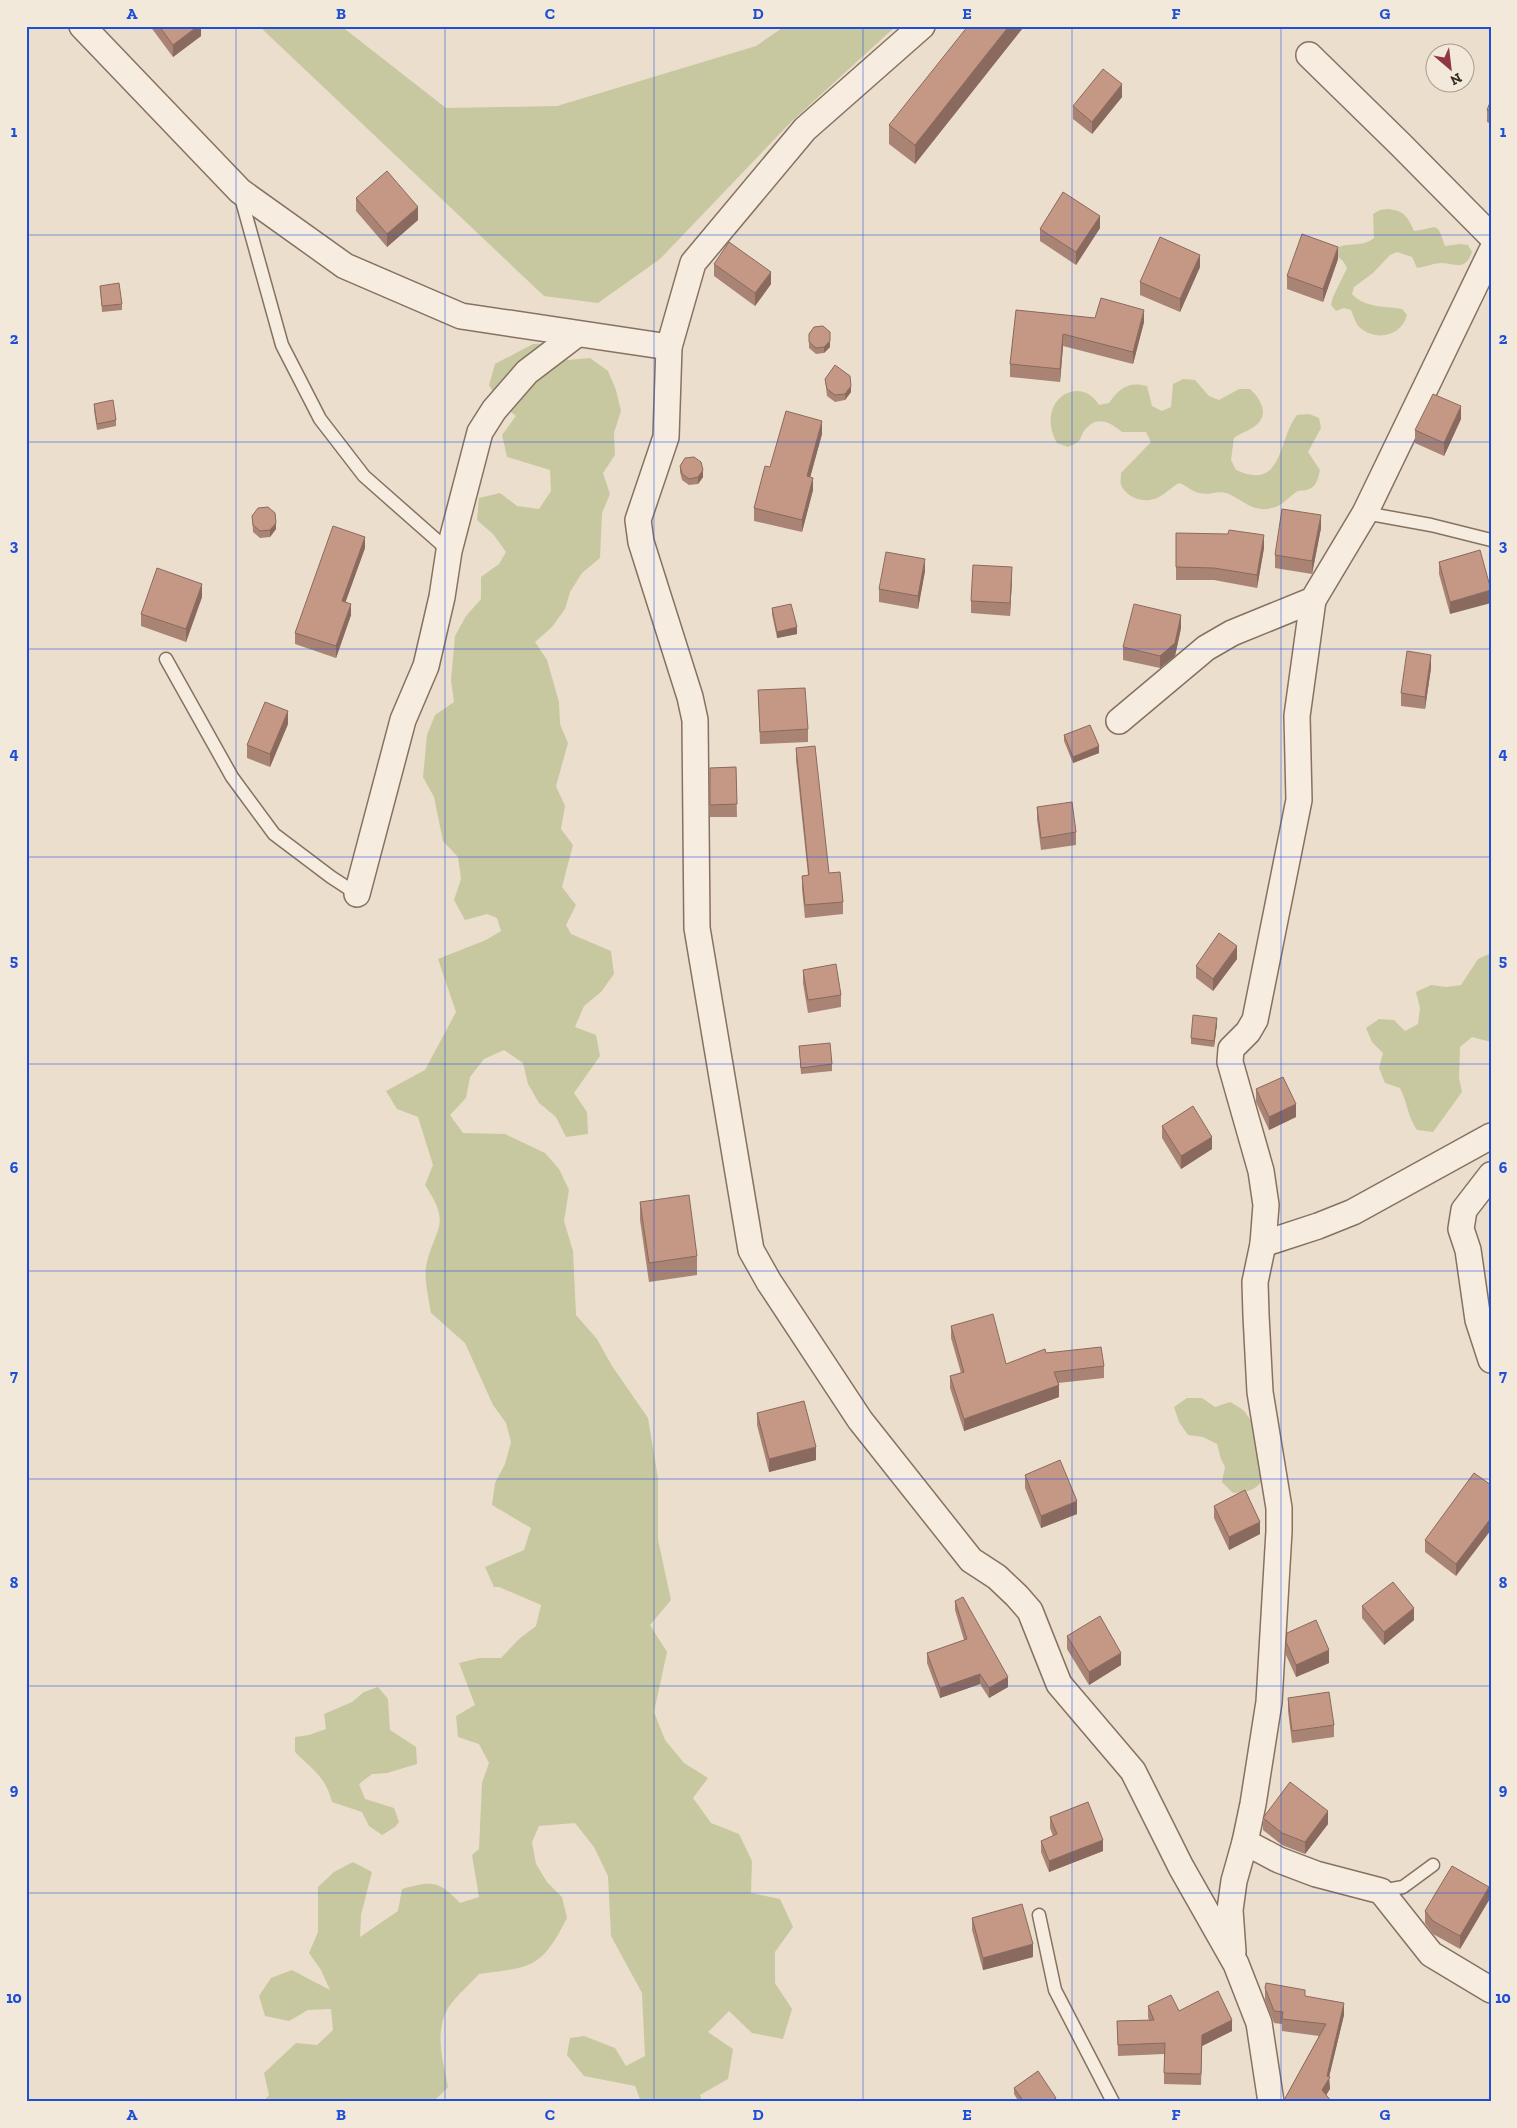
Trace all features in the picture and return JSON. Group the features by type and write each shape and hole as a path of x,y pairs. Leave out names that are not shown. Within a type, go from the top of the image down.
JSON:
{"street":[{"path":"82,26 240,191 345,266 461,316 669,347"},
{"path":"922,26 806,129 694,263 669,347 666,437 638,520 641,542 690,697 694,720 697,928 751,1250 769,1282 860,1420 971,1560 997,1577 1018,1596 1030,1611 1059,1684 1133,1771 1181,1867 1236,1964 1259,2023 1271,2102"},
{"path":"1309,55 1491,236"},
{"path":"1236,1964 1231,1940 1230,1910 1234,1881 1253,1804 1269,1702 1279,1508 1260,1392 1255,1282 1263,1244 1266,1205 1262,1171 1230,1062 1231,1049 1248,1032 1255,1020 1298,800 1297,716 1313,600 1365,514 1491,252"},
{"path":"357,894 403,720 426,666 442,597 449,552 480,432 494,410 527,372 577,334"},
{"path":"1119,721 1206,648 1232,633 1313,600"},
{"path":"1263,1244 1353,1212 1491,1136"},
{"path":"1491,1175 1464,1210 1461,1229 1468,1250 1478,1320 1491,1360"},
{"path":"1245,1842 1278,1860 1316,1874 1381,1891 1431,1954 1491,1990"}],"lane":[{"path":"240,191 282,345 320,419 364,476 449,552"},
{"path":"1365,514 1431,525 1491,540"},
{"path":"166,659 232,777 274,834 357,894"},
{"path":"1381,1891 1403,1887 1433,1865"},
{"path":"1039,1915 1054,1990 1113,2102"}],"green space":[{"path":"259,26 341,26 446,108 557,106 756,46 785,26 896,26 791,122 660,259 598,303 544,296"},
{"path":"1387,209 1398,211 1405,215 1414,231 1435,227 1440,232 1445,246 1468,245 1472,252 1466,262 1460,265 1439,263 1417,268 1412,257 1397,252 1390,255 1373,273 1354,287 1352,294 1357,299 1369,304 1402,309 1407,315 1404,322 1395,331 1389,334 1376,335 1369,333 1359,326 1351,310 1344,308 1336,311 1331,305 1347,268 1343,261 1331,251 1342,246 1364,243 1374,238 1373,214"},
{"path":"554,343 568,360 590,358 608,371 616,390 621,411 614,433 615,455 603,473 610,494 602,513 600,558 582,573 570,592 565,609 552,627 535,642 547,660 559,702 560,724 568,743 556,786 565,806 561,829 573,845 562,887 576,905 566,925 571,934 611,951 614,974 601,992 584,1006 575,1027 596,1035 600,1056 574,1093 587,1112 588,1134 566,1137 556,1117 539,1103 528,1084 523,1063 504,1050 484,1059 470,1077 466,1098 450,1115 463,1133 505,1134 545,1153 559,1169 569,1190 564,1221 573,1251 576,1315 597,1339 612,1366 648,1418 658,1478 658,1540 671,1600 650,1625 667,1652 654,1712 665,1740 684,1763 708,1778 693,1798 711,1823 739,1834 752,1861 751,1893 780,1899 793,1927 775,1952 775,1983 792,2009 783,2039 752,2033 729,2011 708,2032 733,2049 728,2079 700,2095 702,2102 641,2102 635,2086 584,2076 567,2055 570,2038 584,2036 615,2048 626,2066 645,2056 642,1993 611,1936 608,1876 594,1847 575,1823 539,1826 532,1842 536,1864 547,1882 562,1897 567,1918 558,1935 542,1956 523,1967 479,1974 448,2008 441,2027 441,2047 448,2087 433,2102 263,2102 269,2095 264,2073 296,2043 317,2045 333,2030 331,2009 308,2010 289,2021 265,2016 259,1996 271,1978 292,1970 330,1990 321,1970 309,1953 318,1932 318,1887 334,1872 353,1862 372,1872 361,1915 360,1937 398,1911 402,1889 434,1884 446,1890 460,1903 479,1897 472,1855 479,1849 482,1783 489,1763 479,1744 458,1737 456,1716 475,1705 459,1663 479,1658 501,1658 519,1639 536,1626 541,1605 499,1587 494,1587 485,1567 524,1550 531,1528 492,1505 495,1483 505,1464 511,1442 506,1423 493,1405 465,1343 431,1313 426,1284 426,1267 440,1219 438,1210 425,1185 433,1165 418,1117 397,1109 386,1091 425,1070 456,1012 438,959 486,940 501,931 497,918 487,914 465,920 454,900 461,879 458,857 443,841 434,797 423,777 427,735 435,715 454,702 451,680 455,636 466,616 481,599 481,577 499,564 506,552 493,534 477,520 479,498 500,493 517,506 539,509 551,491 550,470 507,457 502,435 516,416 499,402 489,385 495,364 533,344"},
{"path":"1183,379 1195,380 1209,396 1219,400 1239,389 1250,389 1258,397 1263,412 1260,422 1234,438 1231,460 1236,470 1252,475 1263,474 1271,468 1297,415 1309,414 1319,418 1321,428 1308,452 1320,470 1314,486 1308,490 1298,491 1276,507 1266,509 1249,506 1225,493 1199,493 1179,483 1159,497 1143,500 1132,497 1124,490 1121,485 1121,473 1151,442 1146,432 1122,432 1112,425 1098,421 1083,432 1080,440 1075,444 1068,447 1057,443 1051,428 1051,415 1055,404 1062,396 1071,392 1081,391 1091,395 1099,405 1109,403 1125,387 1135,384 1147,386 1152,406 1162,411 1171,407 1173,384"},
{"path":"1491,953 1491,1042 1472,1037 1460,1047 1459,1078 1462,1092 1433,1132 1417,1130 1400,1088 1385,1083 1379,1068 1383,1053 1372,1042 1366,1028 1379,1019 1394,1020 1405,1031 1418,1024 1420,1008 1416,992 1431,985 1446,987 1461,985 1478,959"},
{"path":"1187,1398 1202,1398 1215,1407 1230,1402 1243,1410 1248,1416 1261,1445 1265,1466 1261,1482 1255,1488 1233,1493 1222,1482 1225,1467 1217,1444 1203,1437 1188,1435 1179,1422 1174,1407"},
{"path":"378,1687 388,1699 390,1730 416,1747 417,1764 387,1773 372,1774 359,1784 365,1799 394,1808 399,1822 395,1827 382,1835 369,1826 362,1812 332,1802 322,1779 295,1752 295,1737 309,1735 326,1729 324,1714 352,1702 364,1692"}],"building":[{"path":"159,26 198,26 173,45"},
{"path":"968,26 1009,26 915,145 889,125"},
{"path":"1103,69 1122,84 1092,122 1073,106"},
{"path":"1491,100 1491,111 1487,110"},
{"path":"387,171 418,207 387,234 356,198"},
{"path":"1063,192 1100,216 1076,252 1040,229"},
{"path":"1302,234 1338,247 1323,289 1287,276"},
{"path":"1160,237 1200,255 1180,299 1140,282"},
{"path":"729,242 771,272 755,293 714,264"},
{"path":"119,283 122,304 102,306 100,286"},
{"path":"1101,298 1144,310 1133,352 1063,334 1060,369 1010,364 1016,310 1095,318"},
{"path":"823,326 830,332 830,341 824,347 816,348 809,342 809,334 814,327"},
{"path":"835,365 850,376 851,386 845,394 835,395 827,389 825,379"},
{"path":"1433,394 1461,406 1444,443 1415,430"},
{"path":"113,400 116,420 97,424 94,404"},
{"path":"786,411 822,421 807,476 813,478 802,520 754,508 765,466 770,467"},
{"path":"694,457 701,462 703,470 698,477 689,479 682,474 680,466 685,458"},
{"path":"268,507 275,513 276,523 270,530 260,531 253,525 252,516 258,508"},
{"path":"1282,509 1321,515 1312,561 1275,555"},
{"path":"333,526 365,537 342,601 351,604 336,646 295,633"},
{"path":"1229,530 1264,535 1257,575 1214,568 1176,567 1176,533 1228,534"},
{"path":"1480,550 1491,590 1450,602 1439,562"},
{"path":"886,552 925,559 918,596 879,589"},
{"path":"973,565 1012,567 1010,603 971,601"},
{"path":"157,568 202,584 186,629 141,614"},
{"path":"791,604 797,627 777,632 772,608"},
{"path":"1134,604 1181,615 1175,643 1160,656 1123,647"},
{"path":"1407,651 1431,655 1425,697 1401,693"},
{"path":"805,688 808,729 760,732 758,690"},
{"path":"265,702 288,711 270,754 247,745"},
{"path":"1090,725 1099,746 1073,757 1064,735"},
{"path":"815,746 829,873 840,872 843,902 805,905 802,876 809,875 796,748"},
{"path":"736,767 737,804 710,805 710,768"},
{"path":"1072,802 1076,832 1041,838 1037,807"},
{"path":"1219,933 1237,946 1213,979 1196,966"},
{"path":"836,964 841,995 808,1000 803,970"},
{"path":"1193,1015 1217,1018 1214,1041 1191,1038"},
{"path":"830,1043 832,1064 801,1068 799,1046"},
{"path":"1283,1077 1296,1104 1269,1117 1256,1089"},
{"path":"1193,1106 1212,1137 1181,1156 1162,1126"},
{"path":"689,1195 697,1256 649,1263 640,1202"},
{"path":"993,1314 1006,1364 1045,1349 1046,1353 1101,1347 1104,1366 1054,1372 1059,1385 964,1419 950,1376 964,1372 951,1326"},
{"path":"804,1401 816,1447 769,1459 757,1413"},
{"path":"1060,1460 1077,1501 1041,1516 1025,1475"},
{"path":"1474,1473 1491,1485 1491,1518 1456,1564 1425,1540"},
{"path":"1245,1490 1260,1522 1229,1537 1214,1506"},
{"path":"1393,1582 1414,1608 1384,1632 1362,1606"},
{"path":"963,1597 1008,1677 989,1688 980,1674 940,1688 927,1653 967,1639 955,1601"},
{"path":"1100,1616 1121,1653 1089,1672 1067,1636"},
{"path":"1316,1620 1329,1650 1296,1665 1286,1642 1287,1633"},
{"path":"1329,1692 1334,1725 1292,1731 1288,1698"},
{"path":"1290,1782 1328,1811 1305,1842 1282,1833 1263,1818"},
{"path":"1088,1802 1103,1840 1049,1861 1041,1841 1057,1834 1050,1817"},
{"path":"1452,1866 1489,1887 1460,1936 1433,1921 1425,1911"},
{"path":"1022,1904 1033,1944 983,1958 972,1918"},
{"path":"1266,1983 1305,1990 1305,1996 1344,2003 1327,2076 1330,2077 1322,2090 1332,2102 1283,2102 1326,2024 1282,2019 1283,2012 1274,2011 1265,1988"},
{"path":"1218,1991 1232,2020 1202,2035 1201,2074 1164,2073 1165,2043 1118,2045 1117,2021 1154,2020 1148,2006 1171,1995 1179,2011"},
{"path":"1038,2071 1056,2098 1050,2102 1024,2102 1014,2088"}]}
